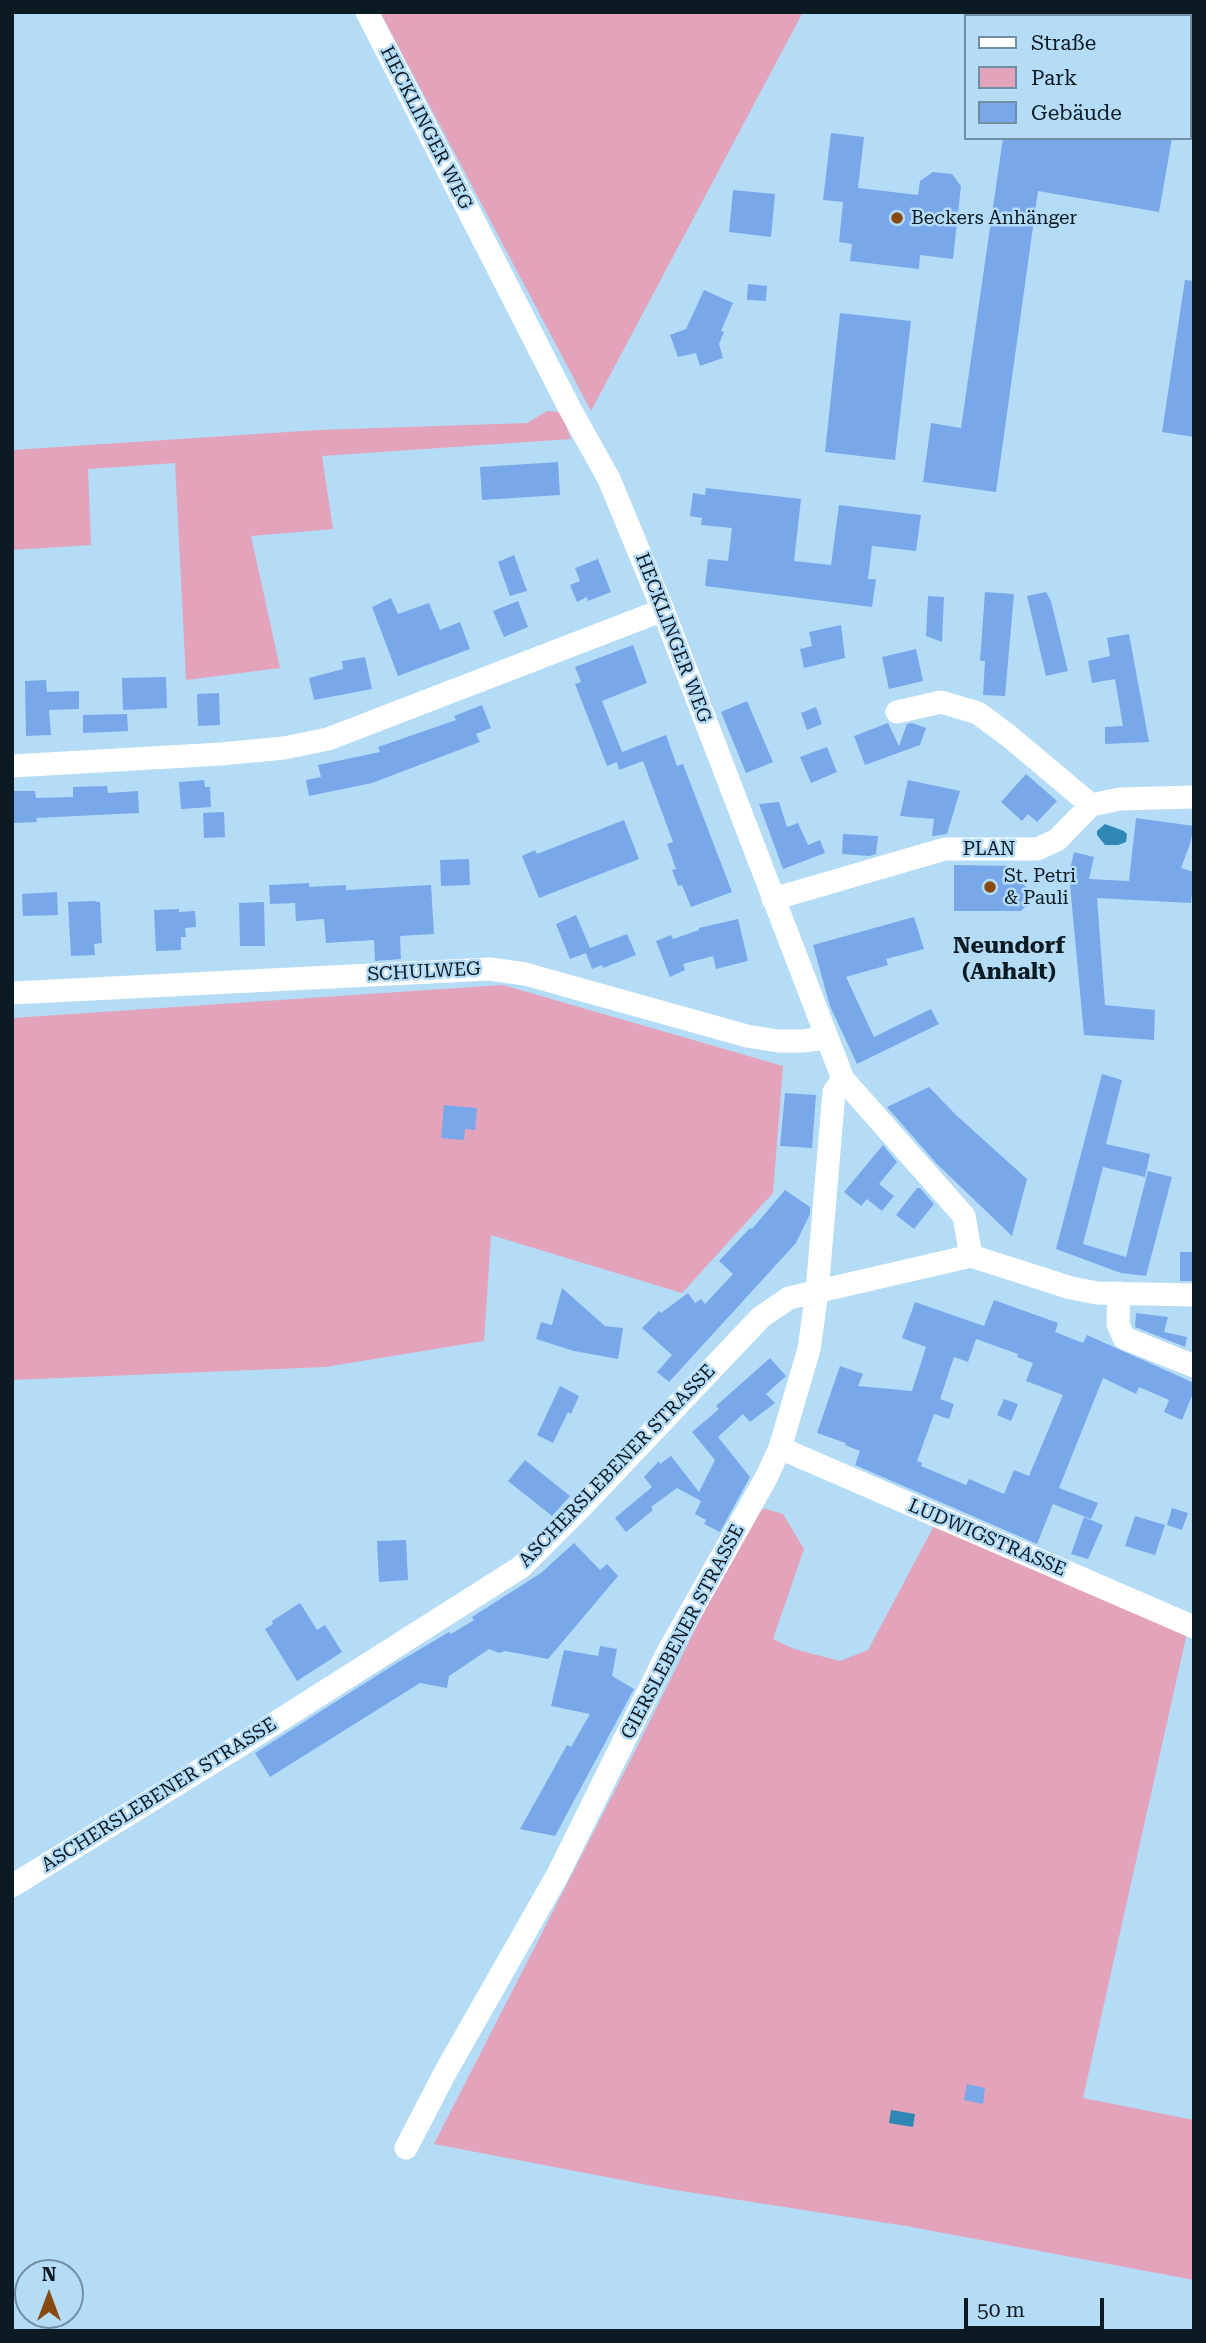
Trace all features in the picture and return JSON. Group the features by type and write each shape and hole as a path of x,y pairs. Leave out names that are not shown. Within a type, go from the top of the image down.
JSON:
{"street":[{"name":"HECKLINGER WEG","path":"367,12 564,397 609,479 663,610 843,1079 964,1216 971,1256"},
{"path":"12,766 221,754 284,748 328,739 663,610"},
{"path":"897,712 941,702 978,713 1091,805 1119,799 1194,797"},
{"name":"PLAN","path":"773,899 945,849 1037,849 1057,840 1091,805"},
{"name":"SCHULWEG","path":"12,993 490,968 525,974 747,1036 803,1041 826,1038"},
{"name":"GIERSLEBENER STRASSE","path":"406,2148 446,2071 557,1876 667,1654 766,1478 780,1448 809,1349 817,1292 834,1092 843,1079"},
{"path":"971,1256 1097,1293 1194,1295"},
{"name":"ASCHERSLEBENER STRASSE","path":"12,1886 232,1751 521,1567 583,1506 761,1317 789,1298 971,1256"},
{"path":"1119,1293 1118,1324 1124,1338 1194,1366"},
{"name":"LUDWIGSTRASSE","path":"780,1448 1194,1627"}],"green space":[{"path":"380,12 803,12 591,411"},
{"path":"547,411 561,412 571,439 322,456 333,529 251,536 280,668 186,680 175,463 88,469 91,545 12,550 12,450 318,430 527,423"},
{"path":"503,985 783,1066 773,1193 682,1293 491,1235 484,1341 325,1367 12,1380 12,1018"},
{"path":"766,1509 783,1514 804,1549 773,1639 794,1649 840,1661 868,1650 935,1524 1187,1633 1083,2098 1194,2120 1194,2280 906,2226 669,2189 434,2144 633,1755 754,1510"}],"water":[{"path":"1105,824 1124,831 1127,834 1126,842 1105,845 1097,831"},
{"path":"891,2110 915,2114 913,2127 889,2123"}],"building":[{"path":"831,133 864,137 858,188 918,195 920,181 933,172 952,174 961,186 953,259 920,255 919,269 850,261 852,244 839,242 843,202 823,200"},
{"path":"1003,140 1172,140 1159,212 1038,191 996,492 923,482 931,423 961,428"},
{"path":"733,190 775,194 771,237 729,232"},
{"path":"1185,280 1194,281 1194,437 1162,432"},
{"path":"748,284 767,286 766,301 747,300"},
{"path":"704,290 733,303 721,331 724,332 719,344 723,358 700,366 696,353 678,357 670,335 686,329"},
{"path":"840,313 911,321 895,460 825,452"},
{"path":"558,462 560,495 482,500 480,467"},
{"path":"706,488 801,499 794,561 831,565 839,505 921,515 916,551 872,546 868,579 876,579 872,607 705,586 708,559 728,561 732,528 701,525 702,518 690,516 693,493 705,495"},
{"path":"514,555 527,591 510,596 498,562"},
{"path":"598,559 611,592 588,601 587,597 577,602 570,585 580,581 575,568"},
{"path":"985,592 1014,594 1005,696 983,695 985,661 980,661"},
{"path":"1046,592 1051,601 1068,671 1046,676 1027,596"},
{"path":"928,596 944,597 942,642 926,636"},
{"path":"391,598 398,614 429,603 440,630 460,622 470,649 398,676 372,607"},
{"path":"518,601 528,627 504,637 493,611"},
{"path":"841,625 845,658 804,668 800,649 812,646 809,632"},
{"path":"1129,634 1149,742 1105,744 1105,727 1123,726 1115,679 1092,683 1088,661 1110,656 1107,638"},
{"path":"633,645 647,683 602,701 622,752 666,735 677,766 683,764 732,892 691,907 672,870 676,869 667,844 673,842 643,761 619,770 617,762 607,766 575,684 581,682 575,667"},
{"path":"916,649 923,681 889,689 882,657"},
{"path":"365,657 372,689 314,700 309,678 343,669 342,661"},
{"path":"166,677 167,708 123,710 122,678"},
{"path":"46,680 47,692 79,691 79,709 49,710 51,735 26,736 25,681"},
{"path":"219,693 220,725 198,726 197,694"},
{"path":"747,701 773,762 746,773 721,712"},
{"path":"482,705 491,728 476,734 480,742 372,783 309,796 306,780 321,777 318,765 380,752 378,747 456,720 454,716"},
{"path":"816,707 822,724 807,730 801,713"},
{"path":"127,714 128,731 83,733 83,715"},
{"path":"888,723 899,746 907,724 926,728 920,745 865,765 854,736"},
{"path":"827,747 837,772 811,783 800,757"},
{"path":"1026,774 1057,801 1037,822 1028,814 1022,821 1001,802"},
{"path":"204,780 205,787 210,787 211,807 181,809 179,782"},
{"path":"908,780 960,791 947,834 932,836 934,819 900,816"},
{"path":"107,786 108,793 138,791 139,813 36,818 37,822 12,823 12,791 35,791 36,798 73,797 73,787"},
{"path":"779,802 787,827 798,823 808,845 820,840 825,853 783,869 759,804"},
{"path":"224,812 225,837 204,838 203,813"},
{"path":"1136,818 1194,826 1181,868 1194,872 1191,903 1097,898 1105,1005 1155,1010 1154,1040 1084,1035 1069,874 1074,852 1094,857 1089,879 1129,881"},
{"path":"624,820 639,859 539,898 522,856 535,850 537,854"},
{"path":"843,834 878,836 876,854 842,854"},
{"path":"469,859 470,885 441,886 440,860"},
{"name":"St. Petri & Pauli","path":"954,865 1010,866 1010,881 1021,881 1030,892 1030,902 1021,911 954,911"},
{"path":"309,883 309,887 346,885 346,890 431,885 434,934 400,936 401,959 375,961 374,940 326,943 324,919 296,921 295,903 270,904 269,885"},
{"path":"57,892 58,915 23,916 22,894"},
{"path":"68,902 100,902 102,943 94,944 95,955 71,956"},
{"path":"264,902 265,946 240,946 239,903"},
{"path":"179,909 179,912 195,911 196,927 185,928 186,937 181,937 181,950 156,951 154,910"},
{"path":"576,915 590,948 627,934 636,955 603,968 602,965 592,969 586,953 570,959 556,924"},
{"path":"914,917 924,949 886,959 888,965 846,977 874,1037 931,1009 939,1024 857,1064 830,1006 813,945"},
{"path":"738,919 748,961 716,969 713,956 683,964 685,970 670,977 656,941 671,935 673,939 699,928"},
{"path":"1102,1074 1122,1080 1106,1144 1150,1154 1145,1177 1103,1167 1083,1244 1126,1257 1148,1171 1172,1177 1146,1276 1121,1273 1056,1249"},
{"path":"929,1087 1027,1179 1012,1236 936,1163 887,1107"},
{"path":"785,1093 816,1095 812,1148 780,1146"},
{"path":"444,1105 477,1108 475,1130 465,1129 464,1140 441,1138"},
{"path":"883,1145 897,1162 879,1184 894,1196 882,1211 867,1199 861,1206 844,1192"},
{"path":"917,1188 934,1204 914,1229 896,1215"},
{"path":"785,1190 810,1207 810,1214 796,1243 669,1382 657,1372 672,1355 642,1328 659,1311 661,1313 688,1293 695,1303 701,1299 705,1304 733,1274 719,1261 750,1228 752,1229"},
{"path":"1180,1252 1194,1252 1194,1281 1180,1281"},
{"path":"562,1288 605,1326 623,1328 618,1359 574,1351 536,1339 541,1322 552,1325"},
{"path":"994,1300 1058,1323 1055,1332 1083,1343 1087,1335 1194,1383 1194,1391 1182,1420 1164,1412 1169,1400 1139,1387 1136,1394 1103,1378 1059,1488 1098,1503 1091,1519 1053,1504 1037,1544 855,1465 860,1451 817,1433 840,1366 863,1374 858,1386 912,1391 926,1347 902,1338 915,1302 984,1326","holes":["976,1339 1018,1354 1017,1357 1033,1363 1026,1381 1063,1395 1029,1476 1014,1470 1004,1494 969,1479 966,1485 921,1466 922,1463 917,1461 934,1414 949,1419 954,1404 940,1399 954,1357 968,1362"]},
{"path":"1136,1313 1168,1317 1164,1332 1187,1337 1185,1347 1135,1327"},
{"path":"770,1358 786,1376 766,1394 775,1403 750,1422 743,1414 718,1437 750,1477 720,1532 704,1524 706,1520 695,1514 701,1501 677,1488 651,1507 653,1510 626,1532 615,1518 652,1487 644,1477 659,1461 660,1464 671,1456 699,1492 715,1460 692,1432 719,1409 716,1406"},
{"path":"560,1386 579,1396 553,1443 537,1435"},
{"path":"1004,1399 1018,1404 1011,1421 997,1415"},
{"path":"525,1460 570,1496 552,1516 508,1481"},
{"path":"1172,1508 1188,1513 1182,1530 1167,1525"},
{"path":"1135,1516 1165,1525 1155,1555 1125,1546"},
{"path":"1084,1517 1103,1525 1088,1559 1071,1554"},
{"path":"406,1540 408,1580 379,1582 377,1541"},
{"path":"574,1543 600,1570 607,1564 618,1576 548,1659 505,1651 499,1653 489,1649 449,1676 447,1688 420,1683 270,1777 255,1753 395,1664 474,1620 472,1617 541,1573"},
{"path":"300,1603 317,1630 325,1625 342,1652 297,1681 265,1629 273,1624 272,1621"},
{"path":"600,1646 617,1649 612,1676 634,1689 555,1836 520,1829 567,1745 571,1747 590,1714 551,1706 564,1650 598,1656"},
{"path":"967,2084 985,2088 983,2104 964,2100"}],"place":[{"name":"Beckers Anhänger","path":"897,218"},
{"name":"St. Petri & Pauli","path":"990,887"}],"district":[{"name":"Neundorf (Anhalt)","path":"1009,959"}]}
